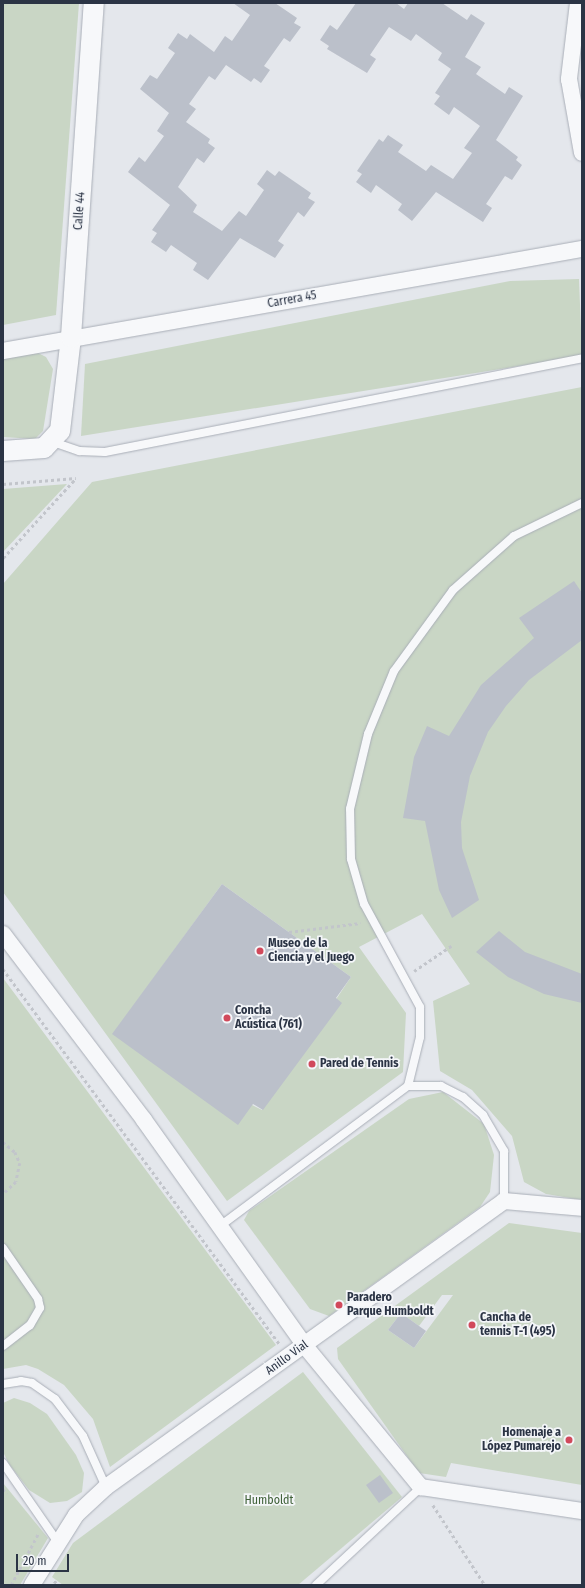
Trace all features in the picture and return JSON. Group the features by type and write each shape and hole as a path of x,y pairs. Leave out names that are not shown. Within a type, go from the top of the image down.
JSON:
{"street":[{"name":"Calle 44","path":"53,442 60,431 71,337 94,3"},
{"path":"578,3 569,79 582,153"},
{"name":"Carrera 45","path":"3,351 71,337 582,249"},
{"path":"3,451 34,450 53,442"},
{"path":"3,934 220,1226 305,1346 421,1487 582,1511"},
{"path":"504,1201 582,1208"},
{"name":"Anillo Vial","path":"32,1585 57,1541 76,1515 106,1487 290,1357 504,1201"}],"lane":[{"path":"53,442 78,451 105,452 582,358"},
{"path":"408,1086 422,1020 420,1007 402,979 372,922 357,886 351,859 350,809 359,764 387,685 436,609 491,553 535,523 582,503"},
{"path":"220,1226 408,1086 441,1086 463,1096 483,1115 504,1152 504,1201"},
{"path":"3,1248 38,1299 40,1308 30,1325 3,1346"},
{"path":"3,1384 21,1380 32,1383 56,1399 83,1436 106,1487"},
{"path":"3,1463 57,1541"},
{"path":"316,1585 421,1487"}],"path":[{"path":"3,484 76,478 3,558"},
{"path":"289,932 372,922"},
{"path":"402,979 451,946"},
{"path":"3,969 290,1357"},
{"path":"3,1142 15,1152 20,1163 16,1182 3,1194"},
{"path":"421,1487 486,1585"},
{"path":"3,1489 12,1500"},
{"path":"11,1585 38,1534 34,1528"}],"green space":[{"path":"3,3 79,3 56,315 3,325"},
{"path":"579,279 582,356 81,436 85,364 510,281"},
{"path":"38,353 46,357 53,369 43,431 35,439 3,437 3,359"},
{"path":"582,387 582,1200 546,1194 524,1182 512,1136 472,1090 440,1071 433,1001 470,984 422,914 359,947 406,1013 403,1072 227,1201 3,892 3,584 92,482","holes":["222,884 351,977 262,1110 113,1034"]},
{"path":"67,484 3,552 3,489"},
{"path":"3,978 276,1345 110,1467 93,1419 64,1385 38,1369 26,1365 3,1369"},
{"path":"443,1092 484,1124 494,1155 490,1192 480,1207 329,1316 310,1309 244,1220 249,1211 409,1099"},
{"path":"509,1223 582,1233 582,1485 451,1463 446,1477 419,1473 338,1359 337,1348","holes":["442,1295 453,1295 414,1348 388,1330 401,1313 419,1326"]},
{"name":"Humboldt","path":"303,1372 402,1497 298,1585 63,1585 52,1577 73,1543"},
{"path":"14,1398 30,1403 47,1414 76,1455 84,1473 82,1492 67,1501 50,1503 29,1490 9,1464 3,1452 3,1403"},
{"path":"3,1483 48,1538 20,1585 3,1585"}],"building":[{"path":"233,3 275,3 297,18 294,23 301,27 290,42 284,38 264,66 270,70 261,83 254,78 251,82 226,65 215,80 209,76 189,104 196,109 186,122 210,139 208,143 215,148 204,163 197,158 178,187 197,205 193,212 222,231 239,211 246,216 264,190 257,184 267,170 275,176 279,171 311,193 308,198 315,202 304,217 298,212 278,241 284,245 275,258 240,238 208,280 193,270 197,263 171,245 166,252 151,242 157,233 152,230 170,205 128,172 139,157 145,162 164,136 157,131 169,113 140,89 150,75 157,79 175,53 168,48 178,33 187,39 190,34 214,52 225,36 232,41 250,15"},
{"path":"356,3 396,3 404,9 408,3 442,3 467,20 471,14 485,23 465,57 481,67 476,74 505,94 509,87 523,96 496,140 518,157 516,160 522,165 512,180 505,176 486,204 492,208 483,222 436,192 412,221 398,210 402,204 376,185 371,193 356,182 362,174 357,171 379,139 383,142 388,135 403,145 398,152 426,171 431,165 453,179 472,153 464,148 480,126 454,107 449,115 434,104 440,96 435,93 451,69 438,60 442,53 416,34 411,41 389,27 370,55 376,59 367,73 327,49 329,46 320,40 330,25 337,30"},
{"path":"574,581 582,593 582,640 529,680 506,706 488,732 470,776 461,822 462,848 479,900 452,918 439,890 425,821 403,818 414,757 427,726 449,736 481,685 534,638 519,618"},
{"name":"Concha Acústica (761)","path":"222,884 351,977 336,998 342,1003 263,1110 253,1104 238,1125 112,1034"},
{"path":"499,931 525,952 582,974 582,1003 544,994 508,977 476,952"},
{"path":"401,1313 426,1331 414,1348 388,1330"},
{"path":"380,1475 393,1493 379,1503 366,1485"}],"place":[{"name":"Museo de la Ciencia y el Juego","path":"260,951"},
{"name":"Concha Acústica (761)","path":"227,1018"},
{"name":"Pared de Tennis","path":"312,1064"},
{"name":"Paradero Parque Humboldt","path":"339,1305"},
{"name":"Cancha de tennis T-1 (495)","path":"472,1325"},
{"name":"Homenaje a López Pumarejo","path":"569,1440"}]}
